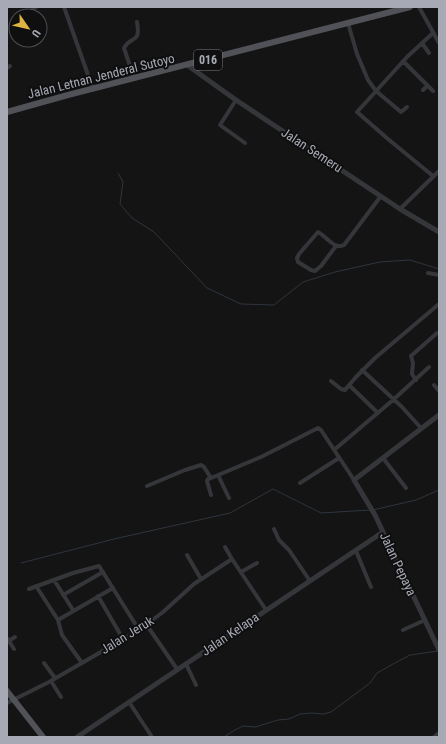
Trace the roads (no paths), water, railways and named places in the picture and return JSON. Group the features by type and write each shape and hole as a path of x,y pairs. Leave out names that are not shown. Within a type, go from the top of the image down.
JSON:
{"main road":[{"name":"Jalan Letnan Jenderal Sutoyo","path":"7,112 348,23 395,9 410,7"},
{"path":"7,691 43,737"}],"street":[{"path":"64,7 93,89"},
{"path":"419,7 439,42"},
{"path":"134,78 124,47 137,37 137,22"},
{"path":"348,23 360,63 368,80 376,91 401,112 407,107"},
{"path":"433,33 403,61 358,109 357,112 433,176"},
{"path":"422,43 429,53"},
{"path":"403,61 433,92"},
{"name":"Jalan Semeru","path":"187,65 236,100 380,196 439,232"},
{"path":"423,90 427,86"},
{"path":"236,100 220,124 245,143"},
{"path":"400,209 439,171"},
{"path":"336,246 321,266 315,271 298,262 297,258 299,254 318,232 336,246 340,247 344,245 380,196"},
{"path":"428,273 439,275"},
{"path":"332,381 345,390 362,370 439,304"},
{"path":"416,380 412,374 413,363 411,357 437,333"},
{"path":"334,450 429,368"},
{"path":"362,370 421,428"},
{"path":"349,385 378,413"},
{"path":"434,385 439,391"},
{"path":"211,496 207,481 208,479 267,454 317,428 321,430 354,480 439,415"},
{"path":"300,483 339,458"},
{"path":"382,458 406,488"},
{"path":"147,486 201,465 204,466 211,478"},
{"path":"218,475 229,498"},
{"name":"Jalan Pepaya","path":"354,480 372,509 439,650"},
{"path":"274,529 279,540 289,550 310,581"},
{"name":"Jalan Kelapa","path":"77,737 383,532"},
{"path":"225,548 266,610"},
{"path":"356,551 371,586"},
{"path":"187,555 201,579"},
{"name":"Jalan Jeruk","path":"7,703 51,681 139,630 163,612 194,584 232,560"},
{"path":"241,572 257,563"},
{"path":"29,589 96,566 100,567 139,630"},
{"path":"63,595 103,572"},
{"path":"54,580 73,610"},
{"path":"36,586 58,620 62,635 82,662"},
{"path":"58,620 113,588"},
{"path":"98,596 124,639"},
{"path":"403,630 425,620"},
{"path":"146,624 177,669"},
{"path":"14,649 8,641 15,637"},
{"path":"44,664 55,678"},
{"path":"186,664 196,685"},
{"path":"51,681 60,697"},
{"path":"129,702 152,737"},
{"path":"434,737 439,733"}],"waterway":[{"path":"118,173 123,182 120,204 132,218 154,232 207,288 241,304 274,305 303,282 335,272 380,262 410,260 439,269"},
{"path":"21,563 114,539 230,513 273,489 321,513 370,510"},
{"path":"373,510 416,500 439,490"},
{"path":"224,737 243,726 255,727 278,720 289,719 300,714 323,714 331,712 370,683 377,673 410,655 438,651"}]}
